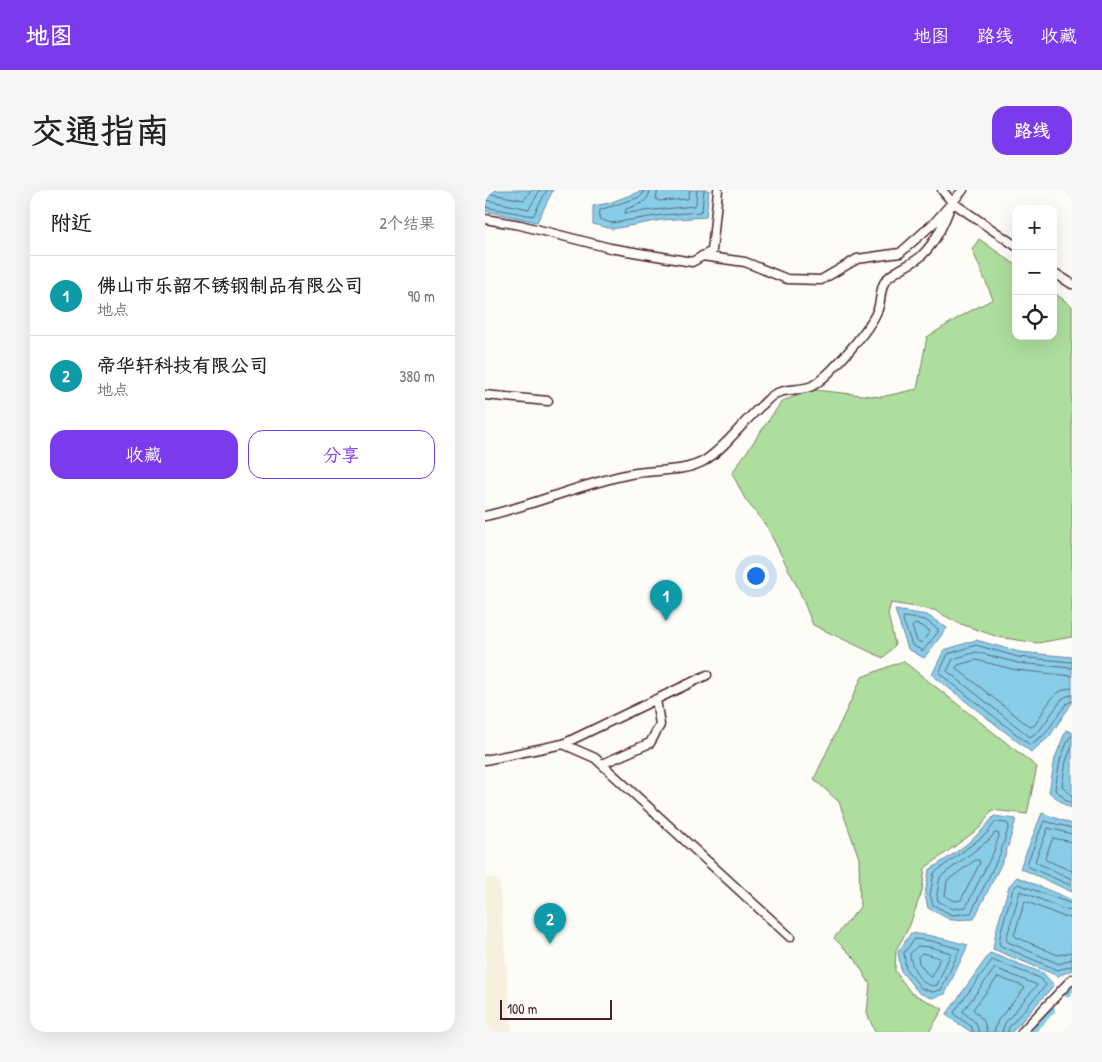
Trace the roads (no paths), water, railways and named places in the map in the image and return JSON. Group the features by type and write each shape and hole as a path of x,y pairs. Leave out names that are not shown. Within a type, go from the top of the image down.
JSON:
{"street":[{"path":"485,219 520,225 610,248 692,262 712,251 718,190"},
{"path":"942,190 952,202 1012,243"},
{"path":"702,256 745,262 787,278 821,280 857,259 899,253 935,222 963,190"},
{"path":"485,516 597,482 631,474 687,467 703,461 776,393 811,386 826,376 871,323 878,309 884,284 894,273 922,256 944,222 952,202"},
{"path":"1057,275 1072,284"},
{"path":"485,396 548,400"},
{"path":"485,760 563,744 707,675"},
{"path":"602,764 649,743 660,725 656,699"},
{"path":"563,744 595,758 790,937"},
{"path":"1022,1032 1072,979"}],"water":[{"path":"485,190 553,190 537,222 485,211"},
{"path":"644,190 709,190 706,217 662,220 612,229 593,224 593,206 609,203"},
{"path":"895,610 927,615 947,628 924,658 908,649"},
{"path":"976,640 1019,652 1072,657 1072,703 1049,737 1031,752 932,675 944,650"},
{"path":"1066,730 1072,732 1072,808 1065,805 1049,792 1055,758"},
{"path":"1042,813 1072,824 1072,892 1020,868"},
{"path":"994,816 1016,819 1005,856 974,919 951,920 928,908 925,895 929,870 972,839"},
{"path":"1017,877 1072,900 1072,970 1058,976 993,949 996,931 1009,886"},
{"path":"911,933 968,945 945,994 932,998 919,993 901,971 898,952"},
{"path":"990,953 1043,973 1054,985 1012,1032 971,1032 946,1015"}],"waterway":[{"path":"1067,993 1072,987"},
{"path":"1031,1032 1051,1010"}],"place":[{"name":"佛山市乐韶不锈钢制品有限公司","path":"666,621"},
{"name":"帝华轩科技有限公司","path":"550,944"}]}
